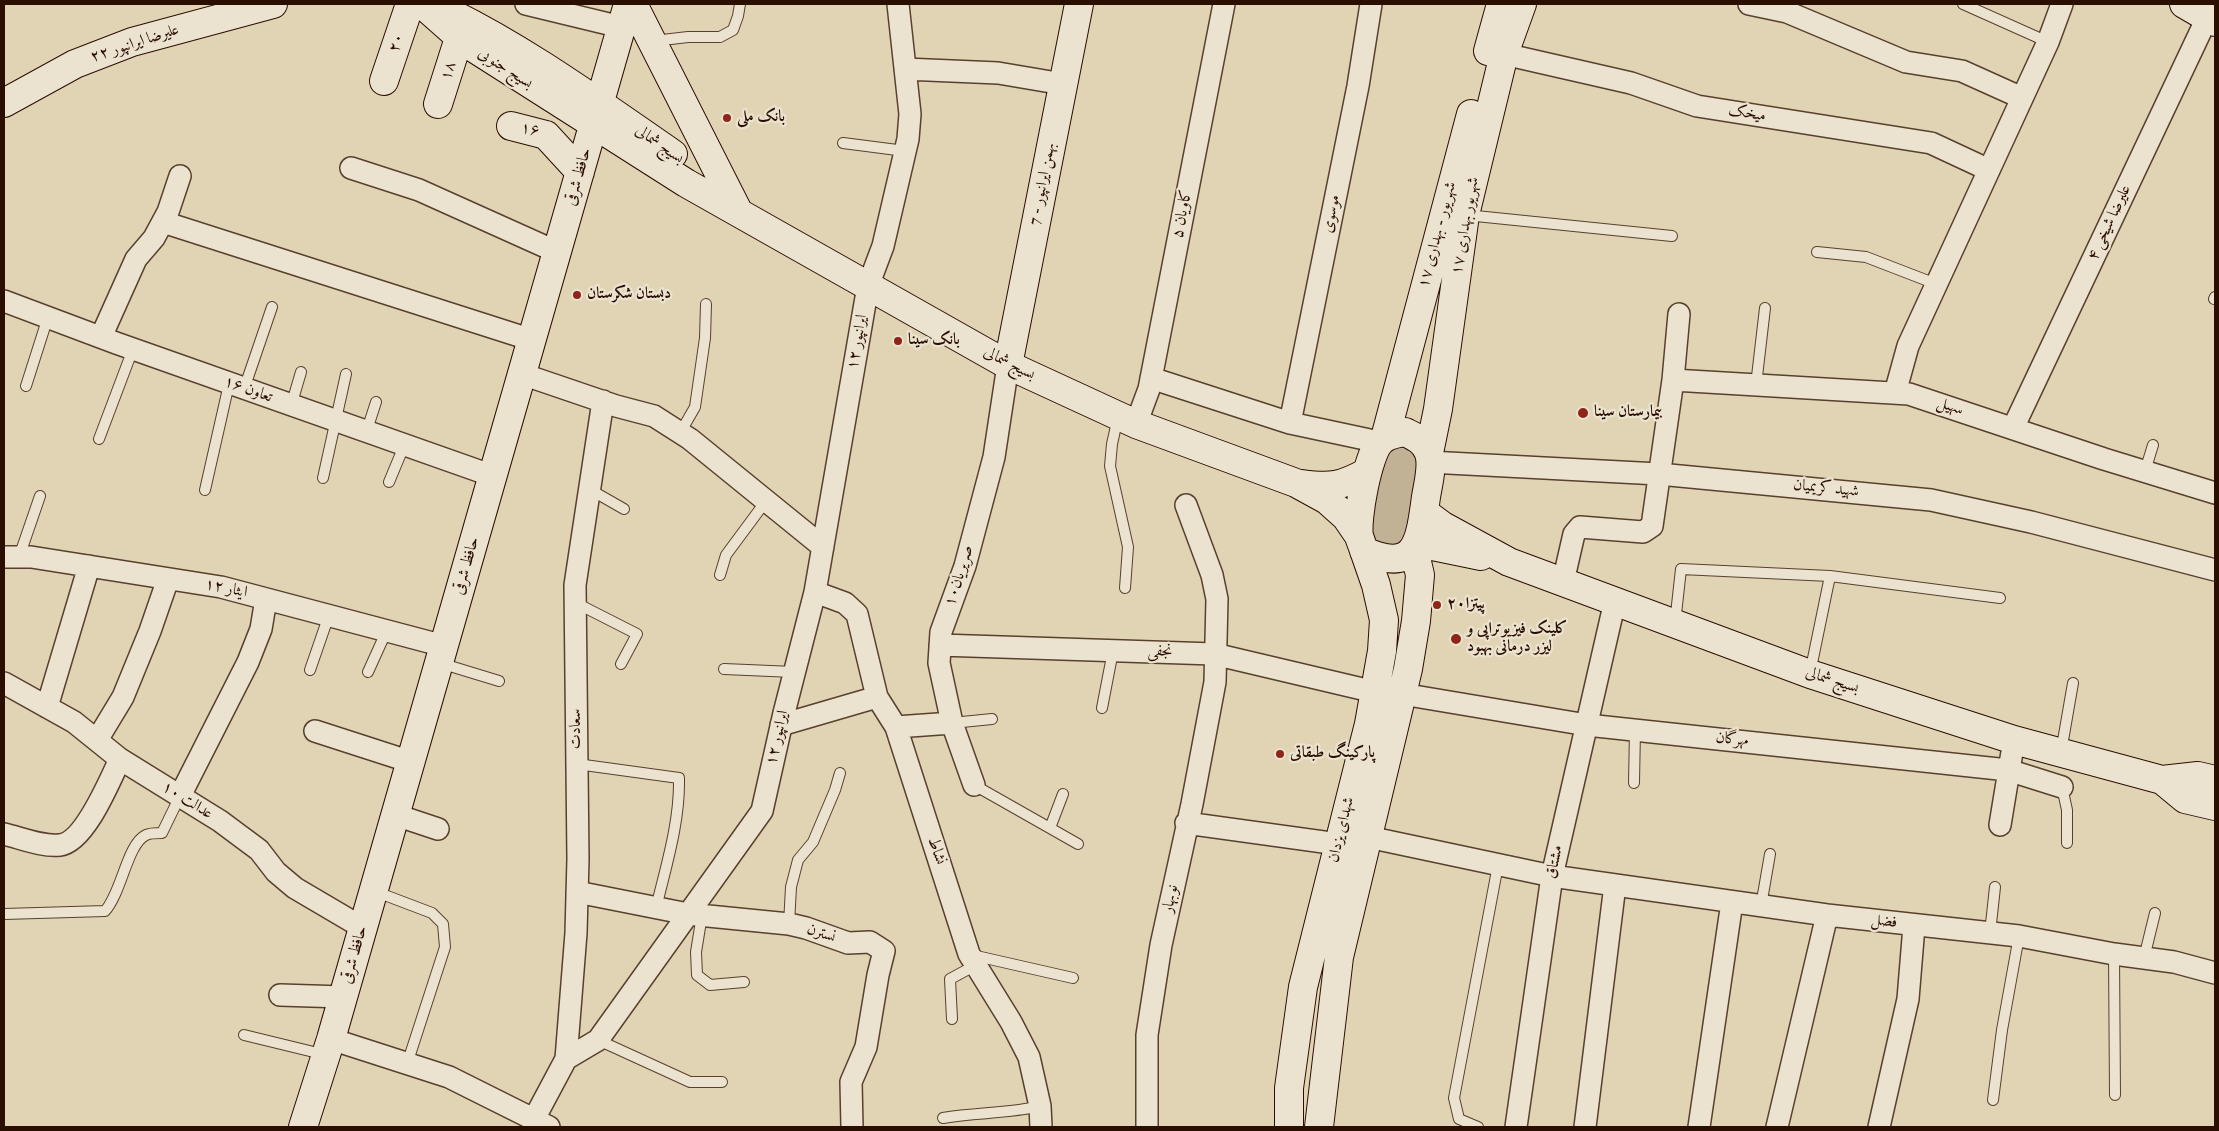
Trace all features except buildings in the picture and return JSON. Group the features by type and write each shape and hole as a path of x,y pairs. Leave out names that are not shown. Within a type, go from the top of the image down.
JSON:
{"main road":[{"name":"علیرضا ایرانپور ۲۲","path":"4,102 75,64 132,42 273,4"},
{"name":"۲۰","path":"384,81 410,4"},
{"name":"بسیج جنوبی","path":"422,4 459,38 555,101 597,115"},
{"name":"بسیج جنوبی","path":"431,4 472,23 597,115"},
{"name":"بهمن ایرانپور - 7","path":"1008,365 1079,4"},
{"name":"۱۷ شهریور - بهداری","path":"1360,536 1359,523 1367,472 1382,440 1395,396 1501,4"},
{"name":"۱۷ شهریور بهداری","path":"1416,546 1424,512 1429,477 1429,457 1438,409 1465,215 1504,54 1522,4"},
{"name":"حافظ شرقی","path":"303,1127 329,1047 580,172 628,12"},
{"path":"628,12 653,42 738,211"},
{"name":"۱۸","path":"438,104 459,38"},
{"name":"۱۶","path":"511,126 546,135 555,101"},
{"name":"بسیج شمالی","path":"597,115 690,166 738,211 1008,365 1127,420 1296,483 1327,500 1346,517 1360,536 1364,550 1381,558 1395,560 1416,546 1509,562"},
{"path":"546,135 580,172"},
{"path":"1395,396 1404,415 1412,419 1420,420 1438,409"},
{"path":"1382,440 1390,434 1405,432 1421,440 1429,457"},
{"name":"بسیج شمالی","path":"1296,483 1325,488 1345,484 1367,472"},
{"name":"بسیج شمالی","path":"1424,512 1443,526 1509,562 1810,674 2014,740 2162,780 2198,776 2215,780"},
{"name":"شهدای یزدان","path":"1289,1127 1289,1088 1303,987 1375,692 1382,651 1384,620 1376,585 1360,536"},
{"name":"شهدای یزدان","path":"1319,1127 1334,991 1344,936 1408,669 1420,575 1416,546"},
{"name":"بسیج شمالی","path":"2162,780 2184,799 2215,806"},
{"path":"1318,925 1319,932 1323,937 1332,941 1344,936"},
{"path":"1303,987 1310,981 1320,980 1331,985 1334,991"}],"street":[{"path":"526,4 628,12"},
{"name":"ایرانپور ۱۲","path":"566,1059 598,1040 666,956 762,811 781,725 815,592 868,286 883,246 905,151 910,114 898,4"},
{"name":"کاویان ۵","path":"1127,420 1151,378 1224,4"},
{"name":"موسوی","path":"1290,423 1358,86 1371,4"},
{"path":"1749,4 1788,12 1906,62 1962,72 2022,98"},
{"path":"1895,393 1908,346 2048,42 2062,4"},
{"name":"علیرضا شیخی ۴","path":"2013,428 2202,14"},
{"name":"میخک","path":"1504,54 1631,83 1697,106 1931,143 1989,170"},
{"path":"905,69 998,73 1063,84"},
{"path":"351,168 419,190 557,252"},
{"path":"101,337 136,259 154,238 168,212 180,176"},
{"path":"163,222 532,340"},
{"name":"تعاون ۱۶","path":"4,300 48,318 335,422 493,476"},
{"path":"1563,582 1574,534 1580,527 1643,532 1652,526 1673,380 1679,314"},
{"name":"صریریان۱۰","path":"974,784 952,722 939,662 941,632 965,566 994,457 1008,365"},
{"path":"522,374 654,416 680,433 823,548"},
{"path":"1151,378 1290,423 1382,440"},
{"name":"سهیل","path":"1673,380 1909,394 2215,493"},
{"name":"سعادت","path":"566,1059 577,892 576,603 579,551 603,401"},
{"name":"شهید کریمیان","path":"1429,457 1659,474 1931,500 2031,522 2215,570"},
{"name":"نوبهار","path":"1147,1127 1147,1035 1161,945 1214,682 1217,599 1212,575 1186,505"},
{"name":"ایثار ۱۲","path":"12,557 31,556 221,587 387,630 442,654"},
{"path":"47,707 89,566"},
{"path":"97,740 123,697 150,631 168,579"},
{"name":"نشاط","path":"815,592 845,603 857,614 877,697 896,727 972,960 1011,1022 1029,1057 1041,1117"},
{"path":"180,796 248,662 261,629 266,599"},
{"name":"مشتاق","path":"1516,1127 1552,876 1615,601"},
{"name":"نجفی","path":"940,645 1214,654 1375,692"},
{"name":"عدالت ۱۰","path":"4,683 74,722 120,759 220,821 259,850 276,872 295,888 363,928"},
{"name":"مهرگان","path":"1402,694 1587,725 2008,770 2062,787"},
{"path":"781,725 877,697"},
{"path":"896,727 952,722"},
{"path":"315,730 411,762"},
{"path":"2000,825 2014,740"},
{"path":"4,834 34,842 61,845 80,834 101,800 120,759"},
{"path":"396,815 438,829"},
{"path":"1186,823 1338,844"},
{"name":"فضل","path":"1368,837 1552,876 1827,915 1914,926 2020,936 2114,954 2174,962 2215,973"},
{"path":"1585,1127 1614,885"},
{"name":"نسترن","path":"577,892 695,914 789,924 848,943 870,942 884,951 878,974 866,1047 851,1082 852,1127"},
{"path":"1699,1127 1732,902"},
{"path":"1777,1127 1827,915"},
{"path":"1879,1127 1908,999 1914,926"},
{"path":"280,995 343,997"},
{"path":"329,1047 407,1064 449,1077 537,1125 566,1059"}],"lane":[{"path":"653,42 688,37 720,36 733,30 740,4"},
{"path":"1963,4 2048,42"},
{"path":"843,143 905,151"},
{"path":"1465,215 1672,236"},
{"path":"1817,252 1866,257 1936,284"},
{"path":"680,433 694,407 705,338 706,304"},
{"path":"205,490 237,386 272,307"},
{"path":"1756,385 1765,308"},
{"path":"26,386 48,318"},
{"path":"99,438 133,349"},
{"path":"291,406 301,372"},
{"path":"323,478 346,374"},
{"path":"366,433 376,402"},
{"path":"1125,588 1128,547 1110,466 1112,444 1127,420"},
{"path":"2145,471 2153,445"},
{"path":"389,482 404,446"},
{"path":"589,489 624,509"},
{"path":"12,557 40,496"},
{"path":"720,575 726,555 766,501"},
{"path":"1675,624 1681,569 1830,576 2000,598"},
{"path":"1810,674 1830,576"},
{"path":"576,603 637,634 621,664"},
{"path":"310,670 329,615"},
{"path":"368,672 387,630"},
{"path":"1102,708 1114,651"},
{"path":"442,654 499,681"},
{"path":"724,669 794,672"},
{"path":"2061,753 2073,683"},
{"path":"952,722 992,719"},
{"path":"1634,783 1635,730"},
{"path":"577,764 679,778 679,795 670,850 656,908"},
{"path":"789,924 791,887 798,860 813,842 835,790 840,773"},
{"path":"974,784 1078,844"},
{"path":"2062,787 2067,810 2067,844"},
{"path":"1050,828 1063,794"},
{"path":"4,914 105,911 114,902 135,844 147,834 162,833 180,796"},
{"path":"1761,906 1770,854"},
{"path":"1478,1127 1459,1119 1454,1098 1498,865"},
{"path":"1990,933 1995,887"},
{"path":"374,890 432,913 443,924 445,947 407,1064"},
{"path":"2144,958 2155,913"},
{"path":"695,914 697,975 710,985 744,982"},
{"path":"1993,1100 2002,1030 2020,936"},
{"path":"2114,954 2114,1095"},
{"path":"952,1019 950,980 972,960 1073,978"},
{"path":"244,1035 329,1047"},
{"path":"598,1040 690,1082 722,1082"},
{"path":"943,1118 969,1114 1016,1112 1041,1117"}],"shaded area":[{"path":"1406,448 1419,453 1413,527 1403,542 1392,547 1378,543 1369,531 1382,462 1390,449"}],"place":[{"name":"بانک ملی","path":"727,118"},
{"name":"دبستان شکرستان","path":"577,295"},
{"name":"بانک سینا","path":"898,341"},
{"name":"بیمارستان سینا","path":"1583,413"},
{"name":"پیتزا۲۰","path":"1437,605"},
{"name":"کلینک فیزیوتراپی و لیزر درمانی بهبود","path":"1456,639"},
{"name":"پارکینگ طبقاتی","path":"1280,754"}]}
